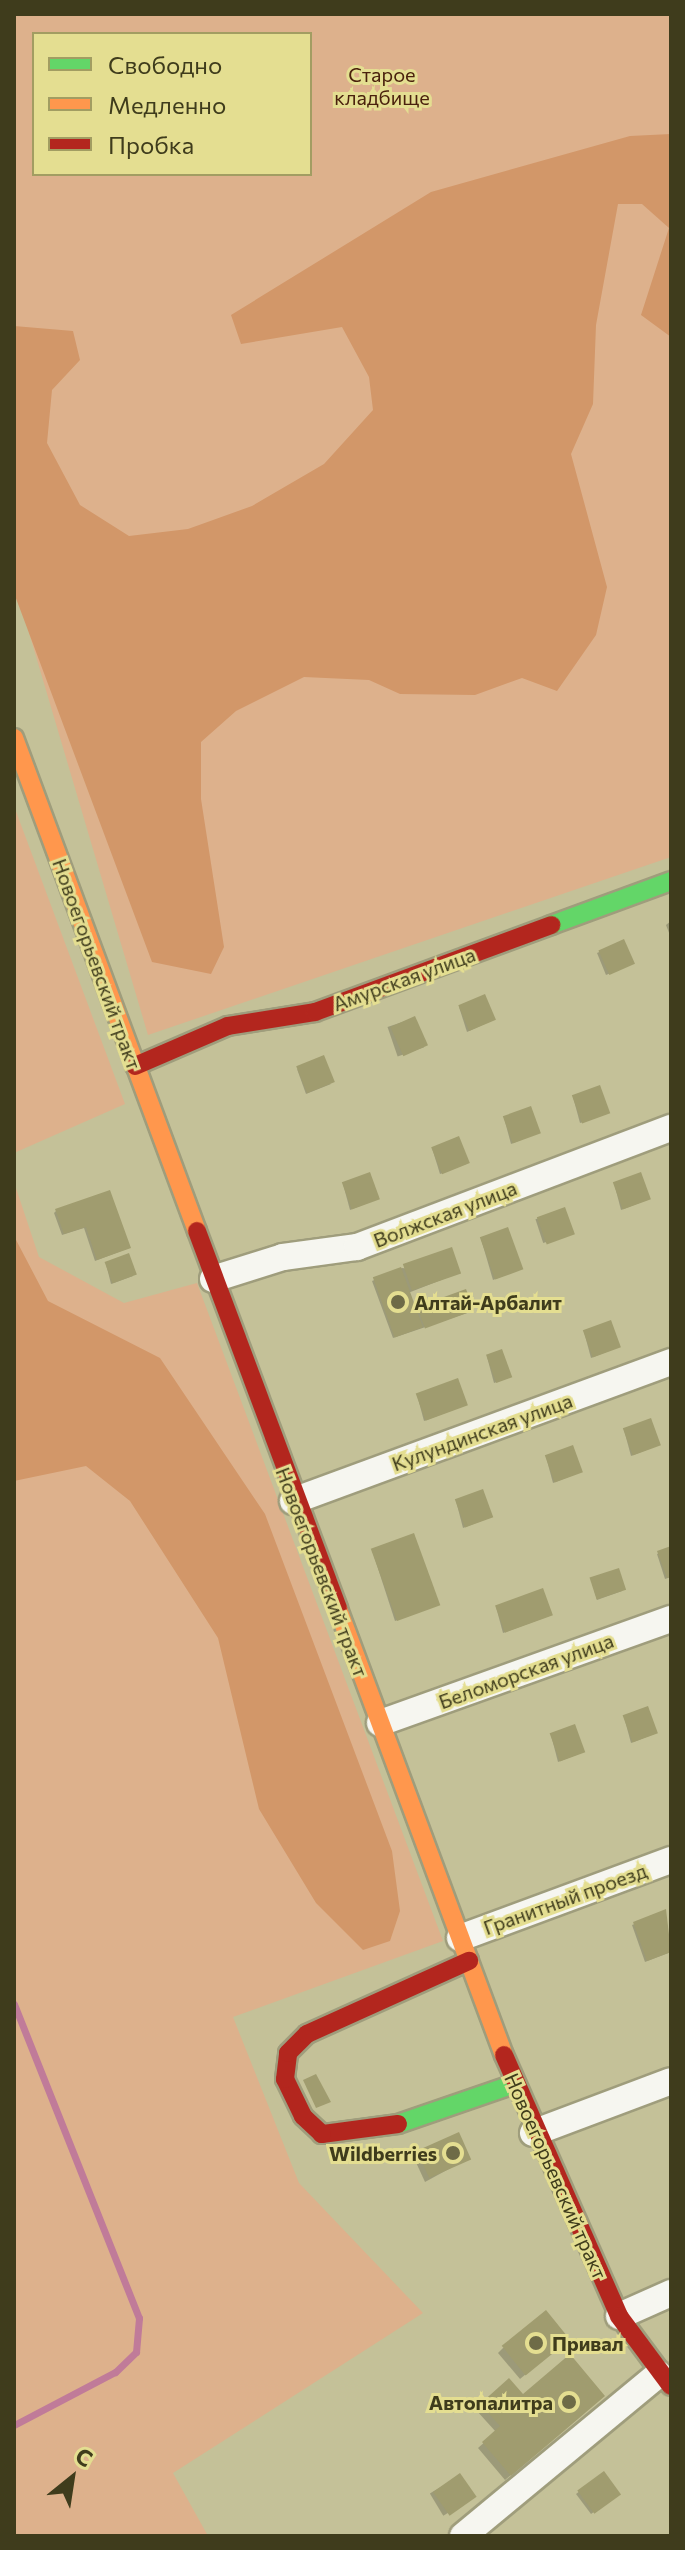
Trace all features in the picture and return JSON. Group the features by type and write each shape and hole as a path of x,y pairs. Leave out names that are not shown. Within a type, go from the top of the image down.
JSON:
{"main road":[{"name":"Новоегорьевский тракт","path":"14,738 293,1501 380,1723 533,2133 619,2316 665,2380"},
{"name":"Амурская улица","path":"135,1066 228,1026 315,1012 671,881"},
{"path":"464,1950 307,2034 288,2053 285,2079 303,2116 322,2134 385,2128 514,2084"}],"street":[{"name":"Волжская улица","path":"213,1279 283,1257 357,1247 671,1128"},
{"name":"Кулундинская улица","path":"293,1501 671,1362"},
{"name":"Беломорская улица","path":"380,1723 671,1619"},
{"name":"Гранитный проезд","path":"464,1950 671,1860"},
{"path":"533,2133 671,2081"},
{"path":"619,2316 671,2293"},
{"path":"463,2536 665,2380"}],"green space":[{"name":"Старое кладбище","path":"14,14 671,14 671,857 148,1035 14,582"},
{"path":"14,806 125,1104 14,1153"},
{"path":"14,1182 39,1257 124,1303 197,1283 443,1941 233,2017 299,2183 423,2313 173,2473 208,2536 14,2536"}],"shaded area":[{"path":"671,134 671,337 641,315 669,228 642,204 618,204 596,325 593,404 571,454 607,587 596,635 557,691 522,678 475,695 400,694 369,680 304,677 236,711 201,742 201,799 224,947 211,974 152,962 14,593 14,326 73,331 80,360 52,390 47,443 80,505 129,536 188,529 252,506 324,464 373,410 369,377 342,327 241,344 231,315 431,192 630,136"},
{"path":"14,1236 48,1301 160,1358 265,1514 392,1851 400,1911 390,1941 363,1950 316,1903 259,1809 218,1638 130,1501 86,1466 14,1481"}],"building":[{"path":"624,939 635,964 609,975 598,950"},
{"path":"485,994 496,1020 469,1031 458,1005"},
{"path":"415,1016 428,1045 403,1056 390,1027"},
{"path":"324,1055 335,1082 307,1093 296,1066"},
{"path":"600,1085 610,1113 582,1123 572,1095"},
{"path":"531,1106 541,1133 513,1144 503,1116"},
{"path":"459,1136 470,1163 442,1174 431,1147"},
{"path":"370,1172 380,1199 352,1210 342,1182"},
{"path":"641,1172 651,1199 623,1210 613,1182"},
{"path":"110,1190 131,1248 97,1260 86,1227 64,1234 55,1209"},
{"path":"565,1207 575,1234 547,1245 537,1217"},
{"path":"508,1227 523,1269 495,1280 480,1237"},
{"path":"452,1247 461,1273 412,1290 403,1264"},
{"path":"129,1253 137,1275 112,1284 105,1262"},
{"name":"Алтай-Арбалит","path":"401,1267 423,1327 395,1337 373,1277"},
{"path":"466,1289 474,1311 425,1328 417,1307"},
{"path":"611,1320 621,1347 593,1358 583,1330"},
{"path":"502,1349 512,1377 496,1383 486,1355"},
{"path":"458,1378 468,1405 426,1421 416,1393"},
{"path":"651,1418 661,1445 633,1456 623,1428"},
{"path":"573,1445 583,1472 555,1483 545,1455"},
{"path":"483,1489 493,1517 465,1527 455,1499"},
{"path":"414,1533 440,1605 397,1621 371,1549"},
{"path":"671,1546 671,1577 667,1578 657,1551"},
{"path":"619,1568 626,1590 597,1599 590,1578"},
{"path":"543,1588 553,1615 505,1633 495,1605"},
{"path":"648,1706 658,1733 633,1742 623,1715"},
{"path":"575,1724 585,1752 560,1761 550,1733"},
{"path":"666,1909 671,1952 647,1961 633,1922"},
{"path":"316,2074 331,2102 316,2108 303,2080"},
{"path":"459,2132 471,2159 429,2178 417,2151"},
{"name":"Привал","path":"546,2310 570,2340 526,2375 502,2346"},
{"path":"570,2354 605,2396 511,2476 482,2442 500,2426 480,2404 509,2378 523,2394"},
{"path":"604,2471 621,2494 594,2514 577,2490"},
{"path":"460,2473 477,2497 450,2516 433,2492"}],"waterway":[{"path":"14,2004 139,2318 136,2352 115,2372 14,2425"}],"traffic: fast":[{"path":"551,925 671,881"},
{"path":"398,2124 514,2084"}],"traffic: slow":[{"path":"14,738 197,1231"},
{"path":"338,1609 504,2055"}],"traffic: jam":[{"path":"135,1066 228,1026 315,1012 551,925"},
{"path":"197,1231 338,1609"},
{"path":"398,2124 322,2134 303,2116 285,2079 288,2053 307,2034 469,1961"},
{"path":"504,2055 619,2316 671,2386"}],"place":[{"name":"Алтай-Арбалит","path":"398,1302"},
{"name":"Wildberries","path":"453,2153"},
{"name":"Привал","path":"536,2343"},
{"name":"Автопалитра","path":"569,2402"}]}
